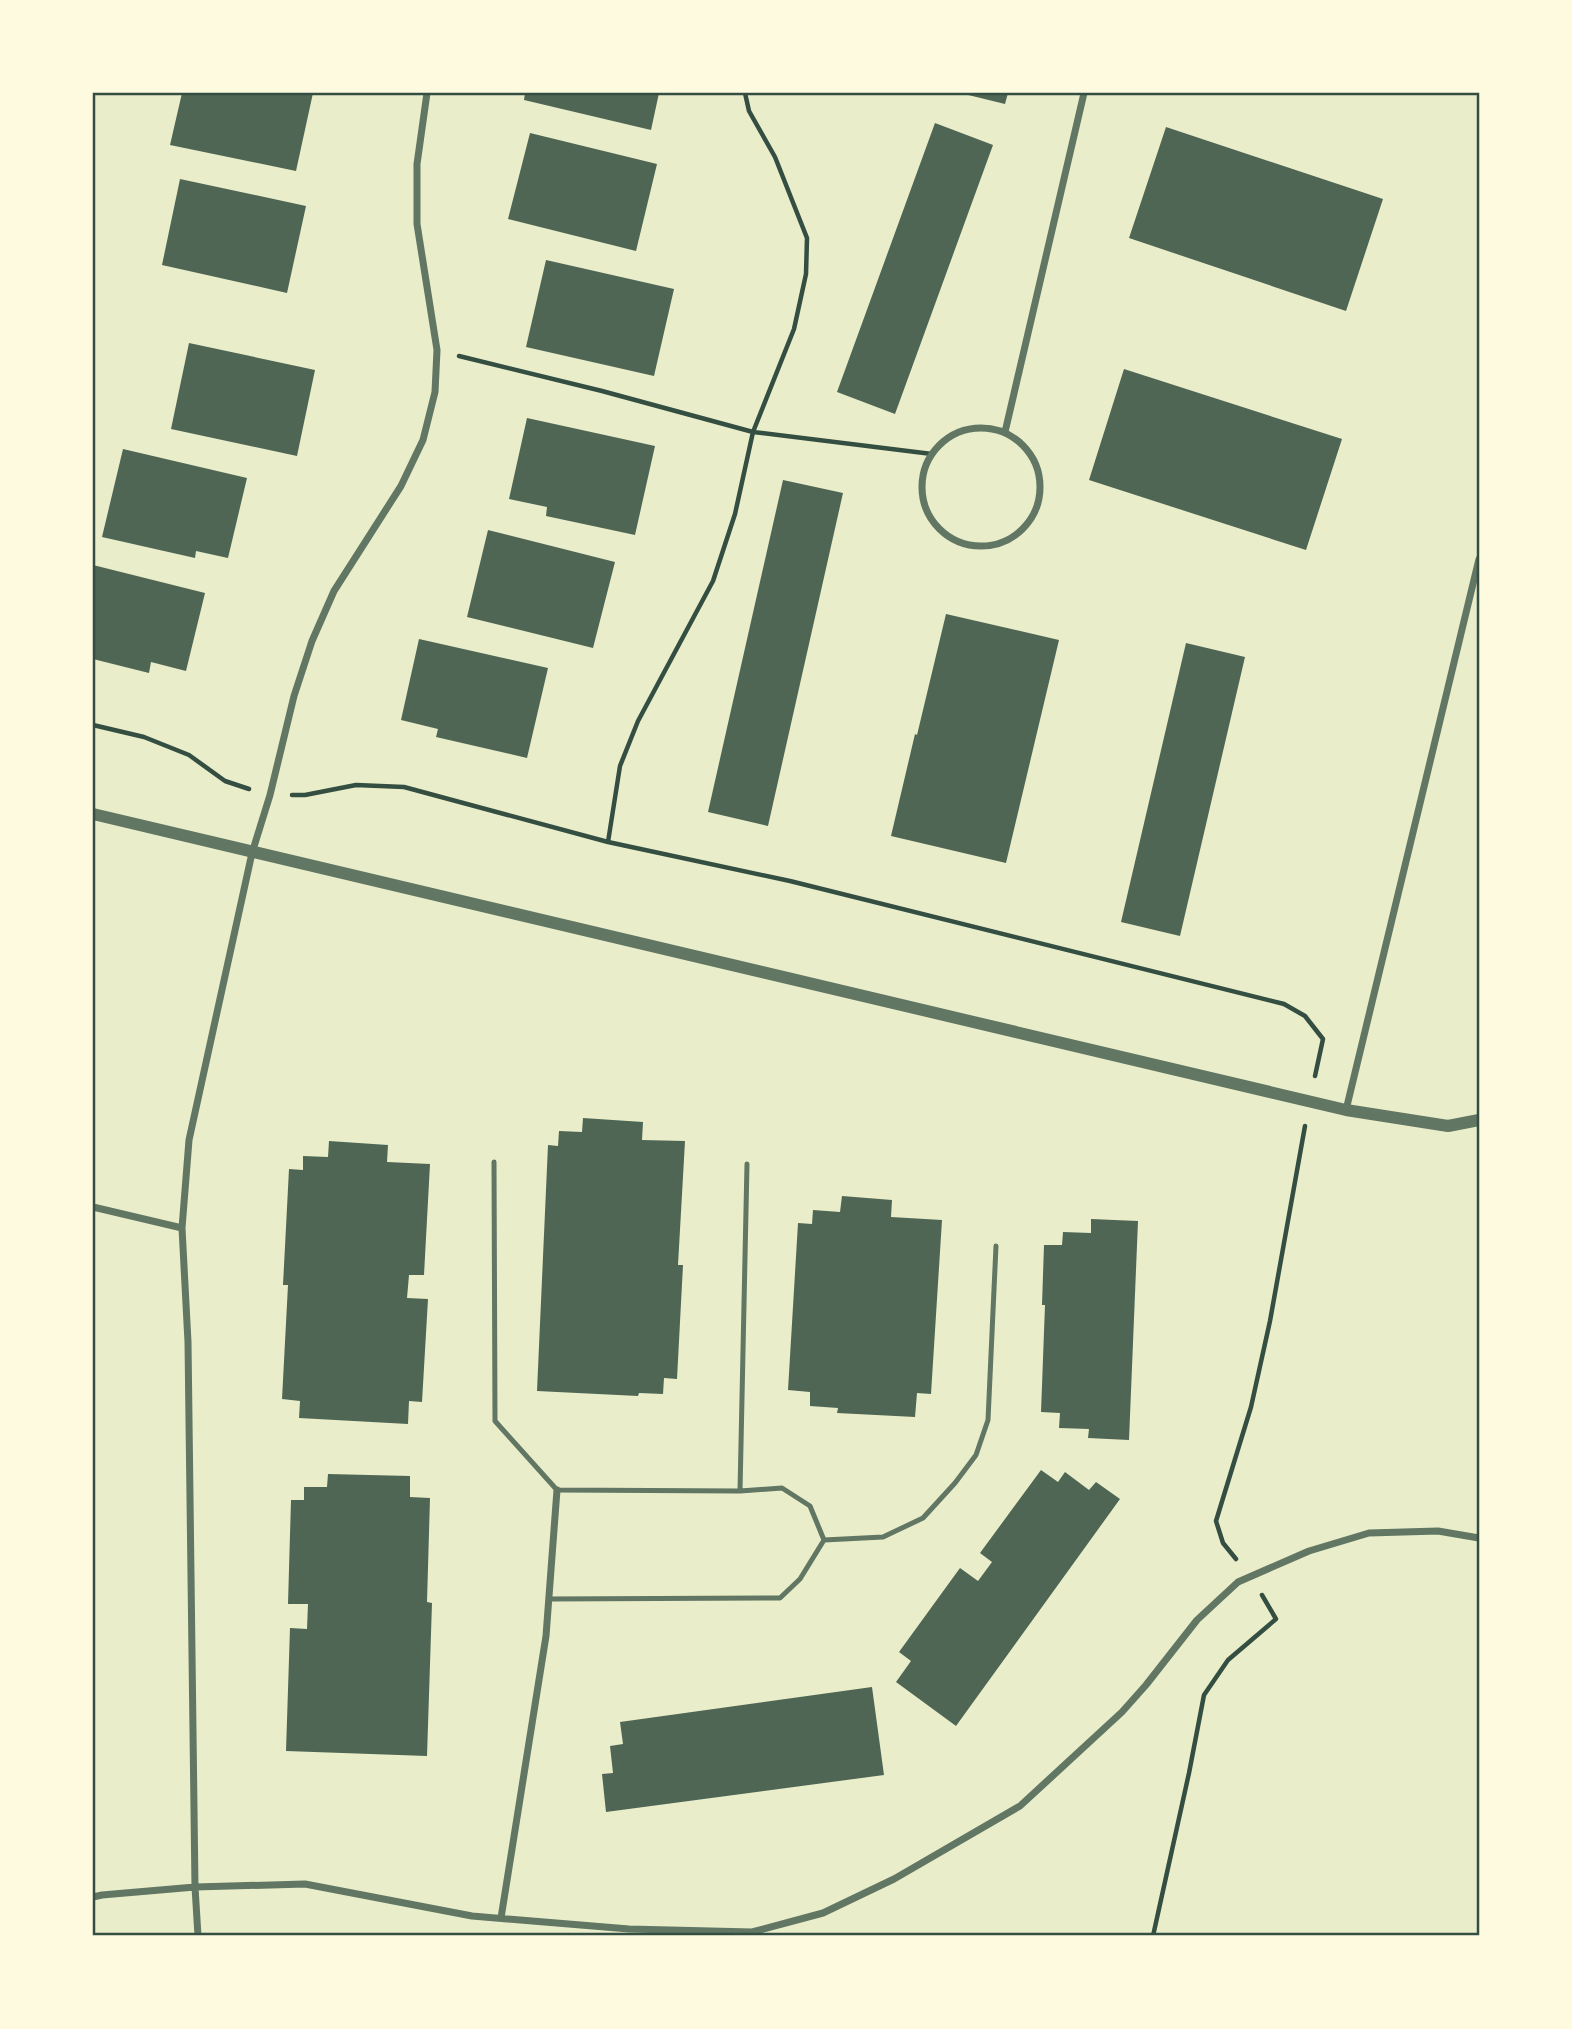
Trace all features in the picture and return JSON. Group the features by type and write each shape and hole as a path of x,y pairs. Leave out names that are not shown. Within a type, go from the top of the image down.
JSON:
{"street":[{"path":"198,1936 195,1887 188,1342 182,1228 189,1140 252,853 270,795 294,696 312,641 334,591 401,486 423,440 435,392 437,351 417,224 417,164 427,93"},
{"path":"1005,432 1084,93"},
{"path":"984,427 1005,432 1023,444 1040,479 1039,497 1032,517 1017,534 998,543 978,546 958,541 940,530 929,514 922,491 923,473 932,454 945,440 960,431 984,427"},
{"path":"1346,1110 1479,559"},
{"path":"93,814 1346,1110 1448,1126 1479,1120"},
{"path":"93,1207 182,1228"},
{"path":"500,1918 546,1636 557,1490"},
{"path":"93,1897 195,1887 305,1884 472,1916 629,1929 752,1934 823,1913 894,1879 1020,1807 1122,1712 1197,1620 1238,1582 1308,1550 1369,1533 1438,1531 1479,1538"}],"lane":[{"path":"494,1162 495,1422 557,1490 740,1491 782,1488 810,1506 824,1540"},
{"path":"740,1491 747,1164"},
{"path":"824,1540 883,1537 923,1518 976,1455 988,1420 996,1246"},
{"path":"549,1599 780,1598 800,1579 824,1540"}],"path":[{"path":"608,842 620,766 638,721 713,581 735,514 753,432 794,329 806,274 807,237 775,157 749,111 746,93"},
{"path":"437,351 753,432 932,454"},
{"path":"93,725 144,737 189,755 225,781 270,795 305,795 356,785 404,787 608,842 790,881 1284,1004 1305,1016 1323,1039 1296,1168"}],"building":[{"path":"182,93 313,93 296,171 170,145"},
{"path":"525,93 659,93 651,130 524,100"},
{"path":"960,93 1008,93 1005,104"},
{"path":"935,123 993,145 895,414 837,392"},
{"path":"1166,127 1383,199 1346,311 1129,238"},
{"path":"530,133 657,164 636,251 508,219"},
{"path":"180,179 306,206 287,293 162,265"},
{"path":"546,260 674,289 654,376 526,347"},
{"path":"189,343 315,370 297,456 171,429"},
{"path":"1124,369 1342,439 1306,550 1089,480"},
{"path":"527,418 655,446 635,535 546,516 547,507 509,499"},
{"path":"123,449 247,478 228,558 196,551 195,558 102,537"},
{"path":"783,480 843,493 768,826 708,812"},
{"path":"488,530 615,562 593,648 467,617"},
{"path":"93,565 205,593 186,671 151,662 149,673 93,659"},
{"path":"946,614 1059,640 1006,863 891,836"},
{"path":"419,639 548,668 527,758 436,737 438,729 401,720"},
{"path":"1186,643 1245,657 1180,936 1121,922"},
{"path":"583,1118 643,1122 642,1140 685,1141 678,1265 683,1265 677,1379 664,1378 663,1394 639,1393 638,1396 537,1391 548,1145 558,1146 559,1131 582,1132"},
{"path":"329,1141 388,1145 387,1162 430,1164 424,1275 409,1275 407,1298 428,1299 422,1402 409,1401 408,1424 299,1418 300,1401 282,1399 288,1285 283,1285 289,1169 303,1170 303,1156 328,1157"},
{"path":"842,1196 892,1200 891,1217 942,1220 931,1394 917,1393 915,1417 837,1413 838,1408 810,1406 810,1392 788,1390 798,1223 812,1224 813,1210 840,1212"},
{"path":"1091,1219 1138,1221 1129,1440 1088,1438 1089,1429 1059,1428 1060,1413 1041,1412 1044,1245 1062,1245 1063,1232 1091,1233"},
{"path":"1041,1470 1058,1482 1065,1472 1089,1490 1096,1482 1120,1499 956,1726 896,1682 911,1661 899,1652 960,1568 978,1581 992,1562 980,1553"},
{"path":"328,1474 410,1476 410,1497 430,1498 427,1602 432,1603 427,1756 286,1751 290,1628 307,1629 308,1604 288,1604 291,1500 304,1500 304,1487 327,1487"},
{"path":"872,1687 884,1775 606,1812 602,1774 613,1773 610,1746 623,1744 620,1722"}]}
